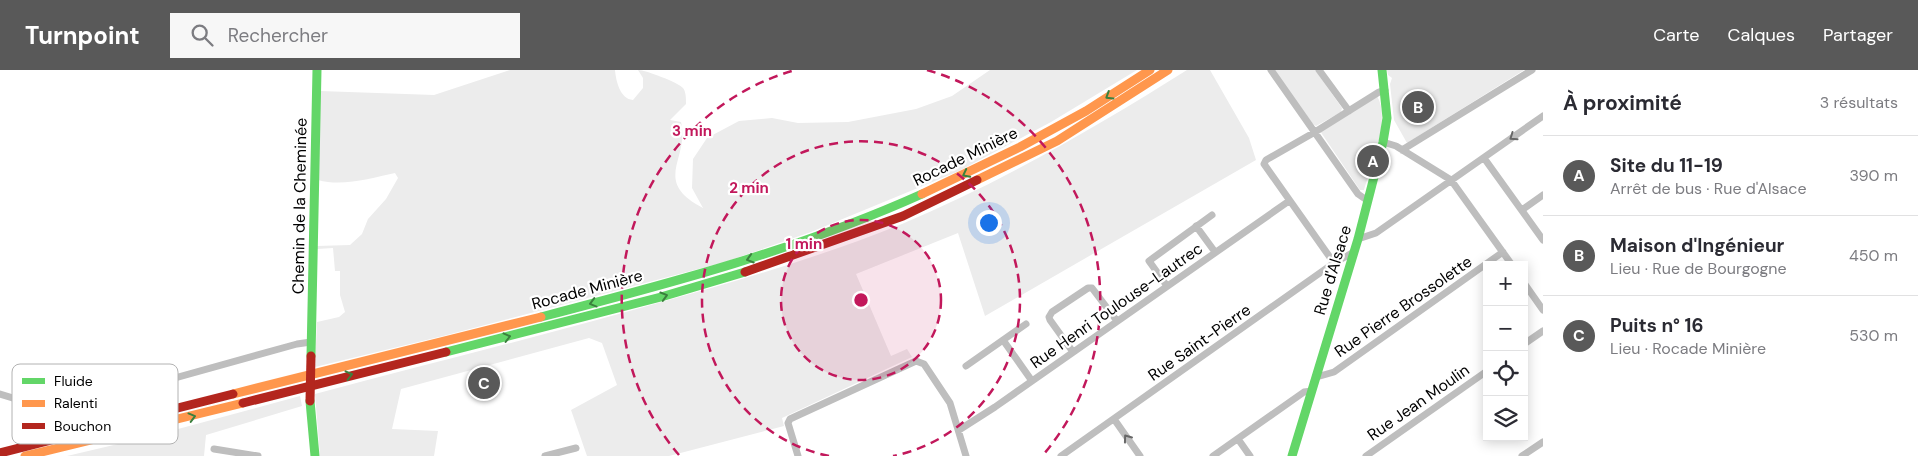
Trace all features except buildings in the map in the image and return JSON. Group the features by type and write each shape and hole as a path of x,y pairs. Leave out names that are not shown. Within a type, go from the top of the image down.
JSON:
{"main road":[{"name":"Chemin de la Cheminée","path":"315,456 310,409 317,70"},
{"name":"Rocade Minière","path":"178,408 663,285 760,256 873,216 956,179 1086,111 1150,70"},
{"name":"Rocade Minière","path":"178,420 661,297 754,269 904,216 1057,140 1125,99 1168,70"},
{"name":"Rue d'Alsace","path":"1292,456 1358,239 1383,142 1387,118 1382,70"},
{"name":"Rocade Minière","path":"0,453 36,444"},
{"name":"Rocade Minière","path":"25,456 77,444"}],"street":[{"path":"1271,70 1358,194 1368,201"},
{"path":"1319,70 1349,111"},
{"path":"1402,150 1532,70"},
{"path":"1334,264 1264,164 1266,160 1384,90"},
{"path":"1358,239 1376,233 1543,116"},
{"path":"1383,142 1402,150 1452,180 1509,261"},
{"path":"1484,158 1543,240"},
{"path":"1522,210 1543,195"},
{"name":"Rue Henri Toulouse-Lautrec","path":"958,430 995,407 1289,201"},
{"path":"1166,286 1149,263 1151,259 1212,215"},
{"path":"1196,226 1215,252"},
{"name":"Rue Saint-Pierre","path":"1061,456 1334,264 1354,252"},
{"name":"Rue Pierre Brossolette","path":"1316,376 1334,372 1503,252"},
{"path":"1073,352 1050,320 1049,317 1052,312 1088,288 1092,288 1117,321"},
{"path":"1528,289 1543,310"},
{"path":"966,366 1026,324"},
{"path":"1528,341 1543,331"},
{"path":"1003,340 1032,381"},
{"path":"178,377 311,342"},
{"path":"798,456 788,423 790,419 916,361 924,364 950,403 966,456"},
{"name":"Rue Jean Moulin","path":"1366,456 1483,374"},
{"path":"1214,456 1304,392 1312,391"},
{"path":"0,394 12,398"},
{"path":"1114,419 1140,456"},
{"path":"1238,438 1250,456"},
{"path":"1522,456 1543,442"},
{"path":"545,456 576,448"},
{"path":"214,449 258,456"}],"shaded area":[{"path":"510,70 615,70 622,93 633,100 643,88 643,78 638,70 655,74 683,88 686,104 670,120 681,122 681,147 676,169 676,179 679,188 687,198 703,208 692,188 693,159 707,138 739,121 772,118 798,123 848,122 916,109 952,96 990,70 1137,70 1051,122 959,171 811,232 725,262 443,336 315,367 317,322 339,317 345,312 340,295 340,271 335,271 333,248 317,249 317,246 350,245 362,234 368,219 386,199 398,178 395,173 337,183 318,180 320,91 434,95"},
{"path":"1187,70 1210,70 1249,138 1256,160 985,316 958,233 856,274 891,356 907,349 912,357 782,418 784,426 669,456 587,456 571,410 617,385 602,343 589,338 401,389 392,429 438,431 434,456 320,456 315,394 695,293 844,246 902,224 975,191 1084,133"},
{"path":"1274,70 1315,70 1342,108 1341,112 1316,126"},
{"path":"1387,70 1524,70 1407,143 1394,120 1390,84 1392,78 1388,75"},
{"path":"1377,96 1381,106 1381,130 1364,190 1360,190 1320,131"},
{"path":"300,396 302,406 206,435 204,456 67,456 118,444 178,444 178,429"}],"traffic: fast":[{"path":"311,356 317,70"},
{"path":"1292,456 1358,239 1383,142 1387,118 1382,70"},
{"path":"541,317 687,278 782,248 876,214 922,194"},
{"path":"446,352 661,297 745,272"},
{"path":"310,401 315,456"}],"traffic: slow":[{"path":"922,194 1020,147 1086,111 1150,70"},
{"path":"977,180 1057,141 1168,70"},
{"path":"233,394 541,317"},
{"path":"178,419 243,403"},
{"path":"25,456 74,444"}],"traffic: jam":[{"path":"745,272 903,216 977,180"},
{"path":"243,403 446,352"},
{"path":"310,401 311,356"},
{"path":"178,408 233,394"},
{"path":"0,453 36,444"}],"place":[{"name":"Maison d'Ingénieur","path":"1418,107"},
{"name":"Site du 11-19","path":"1373,161"},
{"name":"Puits n° 16","path":"484,383"}]}
